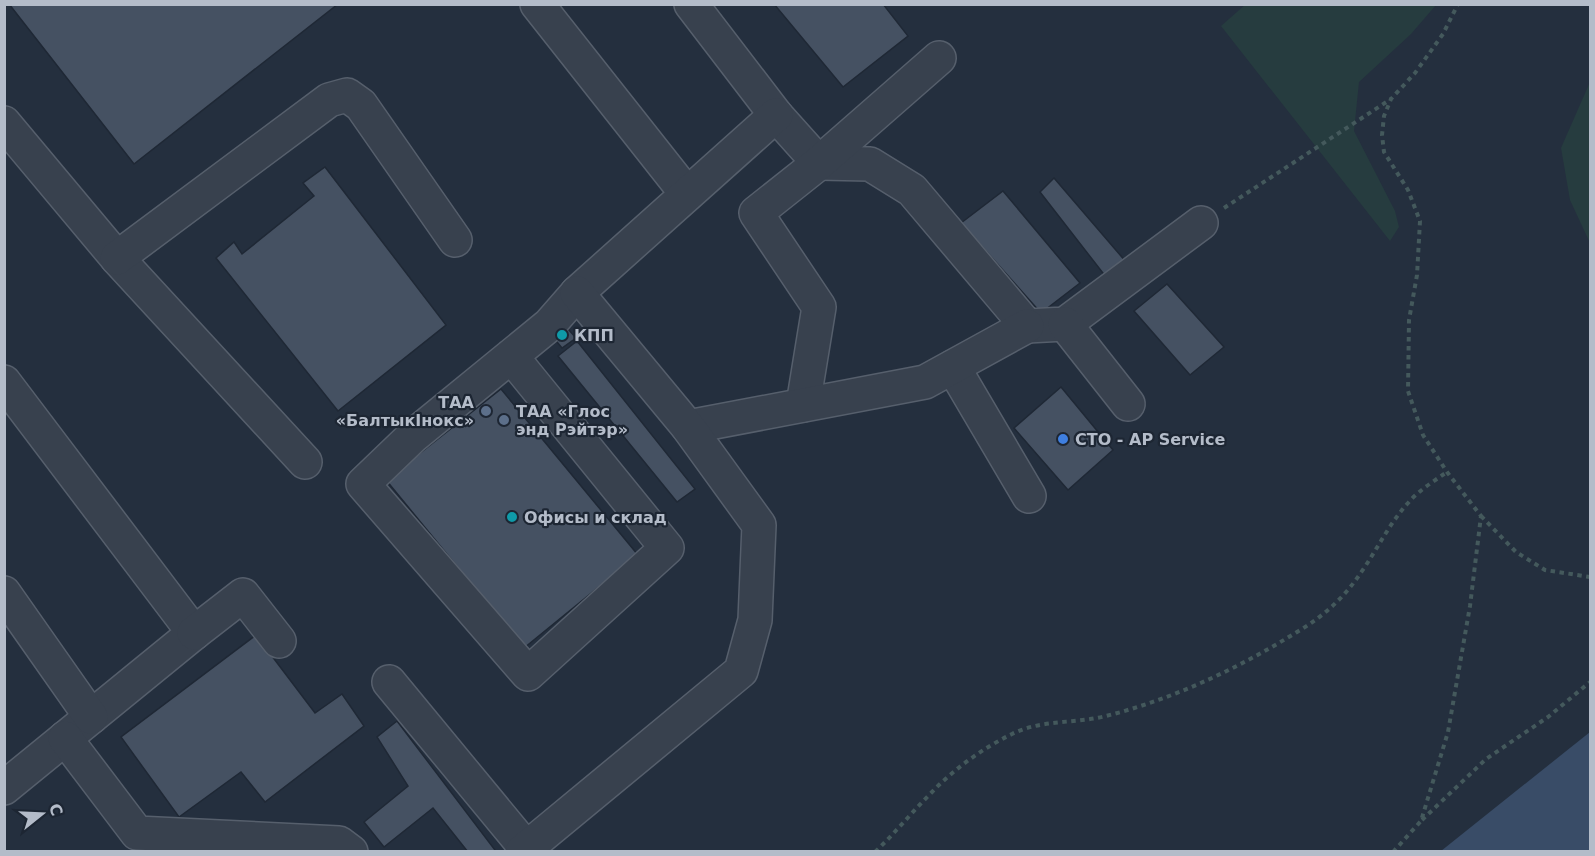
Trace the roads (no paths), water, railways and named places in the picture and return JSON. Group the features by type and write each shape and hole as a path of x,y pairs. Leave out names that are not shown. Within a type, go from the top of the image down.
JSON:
{"lane":[{"path":"537,4 687,194"},
{"path":"691,4 776,115 819,163 870,164 912,190 1027,326"},
{"path":"803,405 819,307 756,213 819,163 939,58"},
{"path":"117,258 328,100 347,95 361,105 454,240"},
{"path":"511,356 667,548 528,674 363,484 412,437 511,356 549,325 577,293 776,115"},
{"path":"4,123 117,258 305,462"},
{"path":"688,427 925,382 1027,326 1065,324 1201,223"},
{"path":"389,682 524,850 741,671 755,620 759,525 688,427 577,293"},
{"path":"1065,324 1128,404"},
{"path":"953,367 1029,496"},
{"path":"4,382 194,633"},
{"path":"4,593 91,717"},
{"path":"4,788 243,595 279,641"},
{"path":"65,738 143,842 339,843 351,852"}],"water":[{"path":"1590,732 1590,851 1441,851"}],"place":[{"name":"КПП","path":"562,335"},
{"name":"ТАА «БалтыкІнокс»","path":"486,411"},
{"name":"ТАА «Глос энд Рэйтэр»","path":"504,420"},
{"name":"СТО - AP Service","path":"1063,439"},
{"name":"Офисы и склад","path":"512,517"}]}
